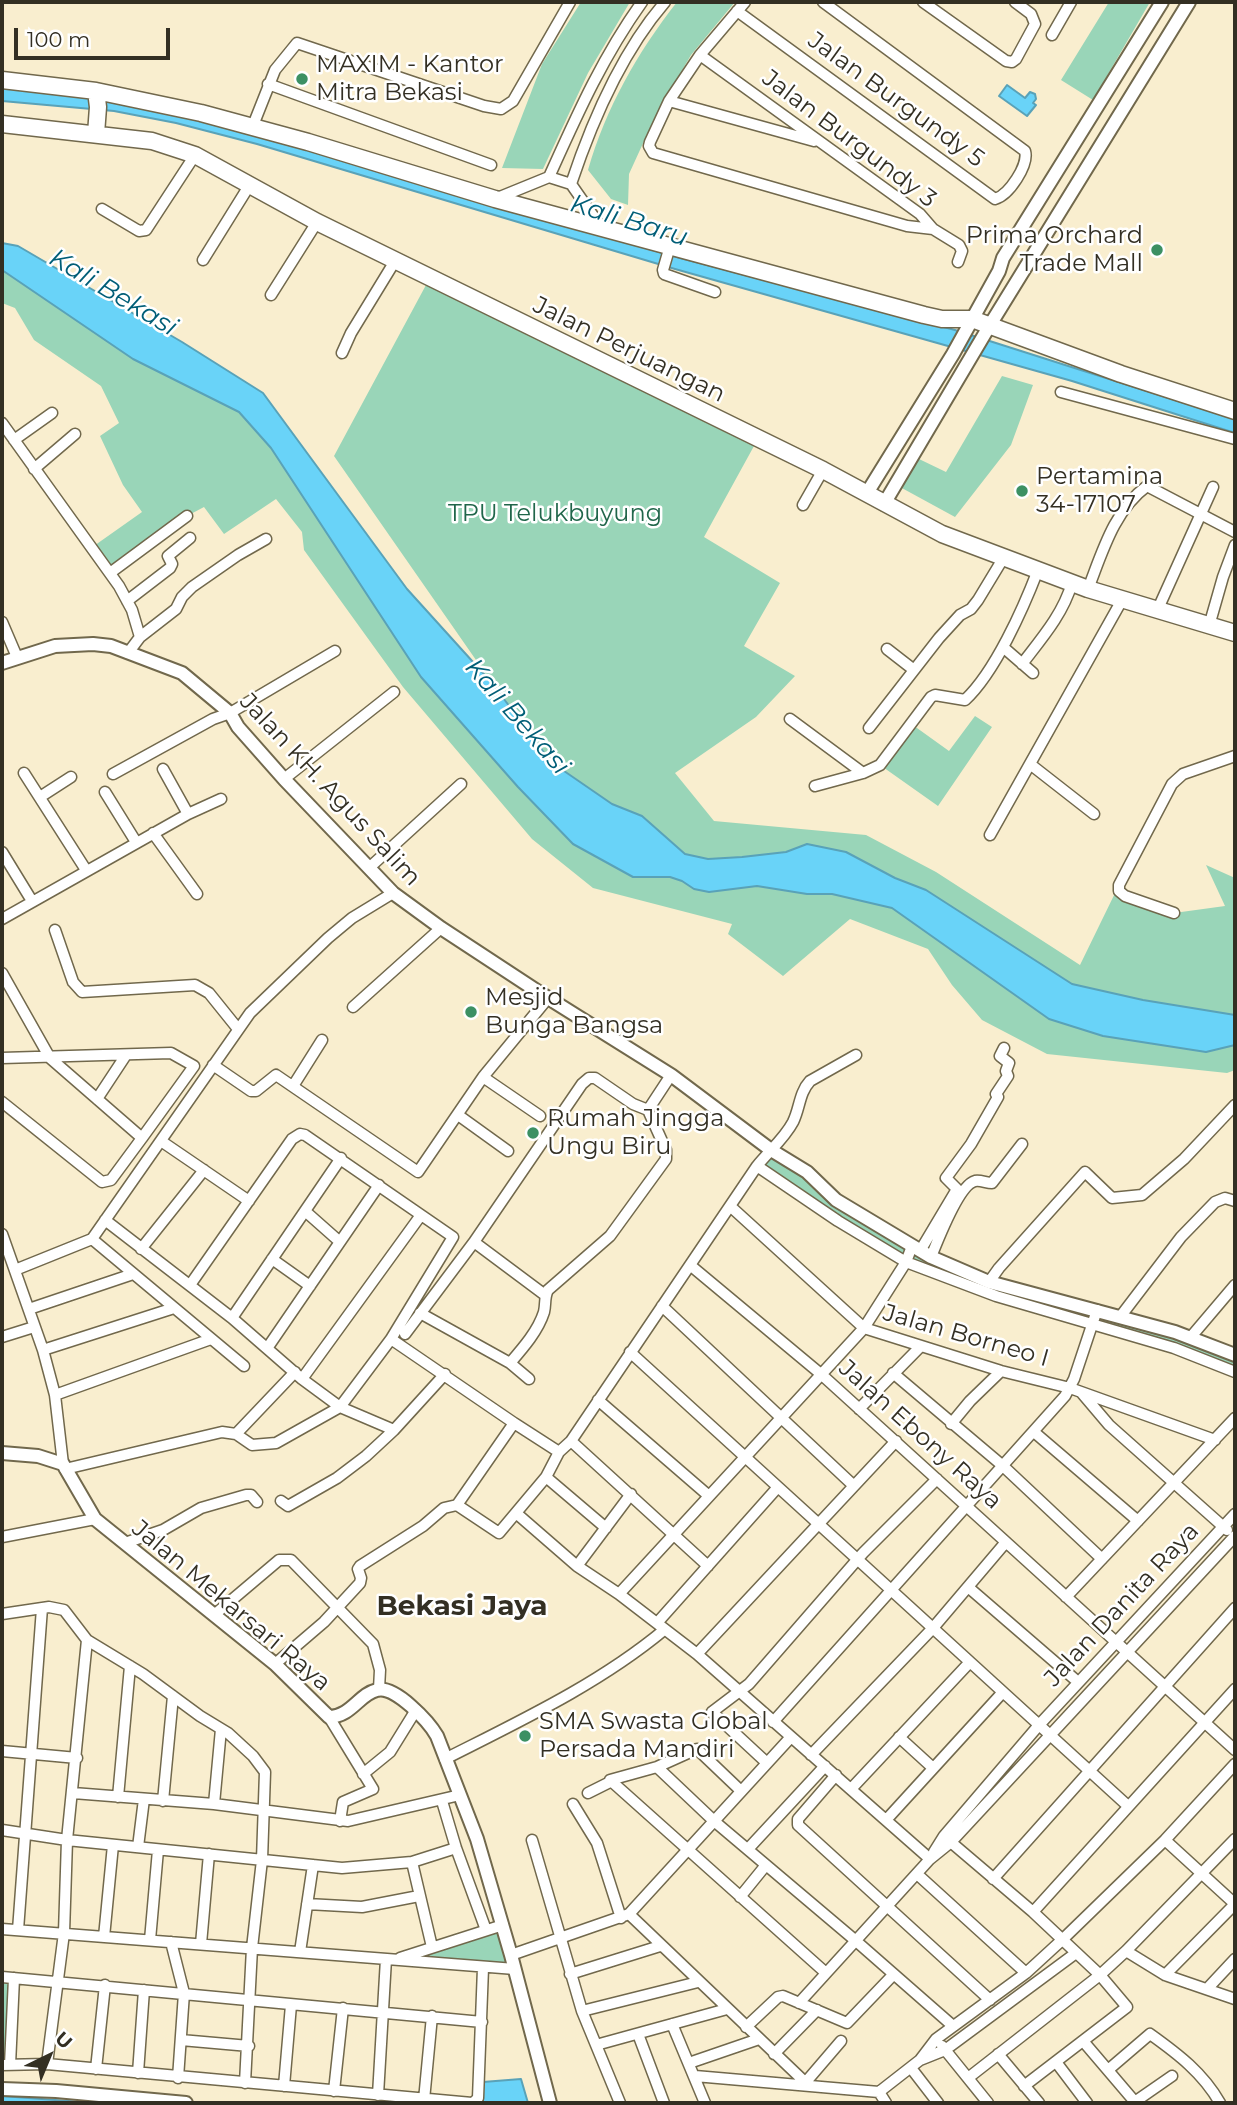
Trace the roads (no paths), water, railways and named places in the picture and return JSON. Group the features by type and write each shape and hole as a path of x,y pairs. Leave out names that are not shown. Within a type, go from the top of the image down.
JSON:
{"main road":[{"path":"2,80 97,93 201,113 669,248 969,325 1235,411"},
{"path":"96,134 97,93"},
{"name":"Jalan Perjuangan","path":"2,124 152,141 194,155 317,222 822,470 942,534 1088,589 1235,633"}],"street":[{"path":"252,128 275,69 297,43 484,106 501,109 513,101 570,2"},
{"path":"549,177 591,83 618,36 642,2"},
{"path":"571,184 586,139 607,93 632,49 665,2"},
{"path":"745,2 700,55 669,101 650,142 653,153 907,226 933,229"},
{"name":"Jalan Burgundy 5","path":"737,11 995,199 1002,197 1025,167 1025,151 823,2"},
{"path":"923,2 1006,61 1012,62 1035,24 1031,14 1015,2"},
{"path":"1052,35 1071,2"},
{"path":"867,493 953,354 999,271 1003,258 1162,2"},
{"path":"884,503 1069,194 1189,2"},
{"name":"Jalan Burgundy 3","path":"700,55 920,214 933,229 961,247 958,262"},
{"path":"268,84 491,165"},
{"path":"1112,84 1130,96"},
{"path":"669,101 821,143"},
{"path":"102,209 139,231 146,230 194,155"},
{"path":"495,199 549,177 571,184 601,227"},
{"path":"1050,182 1069,194"},
{"path":"203,260 249,186"},
{"path":"271,295 317,222"},
{"path":"669,248 663,270 666,276 715,292"},
{"path":"1003,258 1015,256 1026,266"},
{"path":"342,353 351,333 395,261"},
{"path":"999,271 1007,281 1017,281"},
{"path":"1061,392 1235,439"},
{"path":"14,440 52,413"},
{"path":"2,423 110,573 127,601 140,638"},
{"path":"34,468 75,434"},
{"path":"803,505 822,470"},
{"path":"1088,589 1112,528 1143,488 1151,486 1235,531"},
{"path":"1157,611 1213,487"},
{"path":"110,573 187,516"},
{"path":"127,601 170,568 172,564 168,555 190,538"},
{"path":"128,653 140,638 176,609 182,597 192,587 237,555 266,539"},
{"path":"1209,626 1220,584 1235,545"},
{"path":"869,729 949,626 978,600 1004,558"},
{"path":"815,786 863,773 880,765 931,697 935,695 965,700 973,693 1003,647 1038,570"},
{"path":"1022,664 1051,626 1072,583"},
{"path":"990,835 1122,600"},
{"path":"2,622 17,657"},
{"name":"Jalan KH. Agus Salim","path":"2,663 67,645 111,646 182,673 230,713 238,727 284,779 393,893 441,928 671,1075 771,1150 807,1172 836,1200 921,1251 989,1282 1097,1310 1190,1338 1235,1355"},
{"path":"1003,647 1032,673"},
{"path":"887,649 914,670"},
{"path":"113,774 213,719 230,713 335,650"},
{"path":"284,779 394,692"},
{"path":"790,719 863,773"},
{"path":"1174,913 1125,896 1119,891 1119,885 1171,784 1183,774 1235,756"},
{"path":"1030,764 1094,814"},
{"path":"163,769 188,814"},
{"path":"24,773 86,870"},
{"path":"40,797 71,777"},
{"path":"370,867 461,784"},
{"path":"105,792 136,842"},
{"path":"2,919 136,842 221,799"},
{"path":"153,833 197,894"},
{"path":"2,852 32,901"},
{"path":"15,1270 92,1239 238,1029 263,998 352,918 393,893"},
{"path":"354,1007 441,928"},
{"path":"55,930 73,982 82,992 195,985 209,993 238,1029"},
{"path":"2,973 50,1058 142,1138"},
{"path":"213,1065 251,1091 256,1091 276,1075 418,1172 483,1077 548,998"},
{"path":"293,1086 322,1040"},
{"path":"921,1251 957,1189 946,1178 971,1144 1008,1076 1006,1071 1009,1063 1000,1056 1004,1048"},
{"path":"2,1058 171,1053 194,1066 111,1180 102,1182 2,1102"},
{"path":"97,1099 126,1055"},
{"path":"457,1505 499,1533 546,1477 559,1452 571,1441 757,1166 782,1139 794,1120 805,1087 856,1055"},
{"path":"648,1110 671,1075"},
{"path":"483,1077 540,1116"},
{"path":"405,1334 474,1242 582,1084 589,1078 595,1078 633,1104 648,1110 666,1150 666,1159 610,1236 545,1295 544,1312 536,1329 510,1363"},
{"path":"989,1282 1084,1173 1097,1181 1112,1198 1142,1195 1184,1159 1235,1106"},
{"path":"458,1115 508,1151"},
{"path":"2,1453 38,1455 64,1467 222,1432 236,1434 252,1445 276,1443 341,1407 391,1339 454,1240 453,1236 341,1158 305,1135 296,1136 190,1284"},
{"path":"161,1141 248,1201"},
{"path":"619,1594 864,1328 906,1262 921,1251 944,1226 970,1184 979,1181 992,1183 1022,1144"},
{"path":"232,1318 341,1158"},
{"path":"757,1166 838,1221 906,1262 994,1295 1174,1348 1235,1372"},
{"path":"141,1250 204,1170"},
{"path":"268,1347 379,1185"},
{"path":"1120,1317 1181,1237 1215,1202 1225,1198 1235,1201"},
{"name":"Jalan Borneo I","path":"730,1206 864,1328 1001,1371 1070,1388 1215,1440"},
{"path":"305,1210 340,1242"},
{"path":"236,1434 298,1376 421,1216"},
{"path":"105,1220 268,1347 298,1376 341,1407 394,1430"},
{"path":"2,1234 5,1254 15,1270 29,1309 55,1395 64,1467"},
{"path":"92,1239 244,1366"},
{"path":"474,1242 545,1295"},
{"path":"272,1259 310,1286"},
{"name":"Jalan Ebony Raya","path":"690,1265 822,1375 1235,1750"},
{"path":"29,1309 133,1274"},
{"path":"1190,1338 1235,1285"},
{"path":"662,1306 854,1486"},
{"path":"43,1350 174,1308"},
{"path":"773,1722 1034,1432 1070,1388 1097,1310"},
{"path":"420,1313 510,1363 529,1379"},
{"path":"2,1337 34,1327"},
{"path":"55,1395 211,1339"},
{"path":"391,1339 559,1452"},
{"path":"859,1409 920,1347"},
{"path":"630,1352 1128,1806"},
{"path":"951,1424 1001,1371"},
{"path":"893,1373 1003,1466 1102,1559"},
{"path":"281,1501 288,1506 337,1478 366,1456 394,1430 445,1374"},
{"path":"1081,1392 1098,1415 1235,1537"},
{"path":"598,1400 709,1496"},
{"path":"1066,1597 1235,1418"},
{"path":"275,1664 339,1607 361,1581 358,1569 360,1566 423,1526 444,1508 457,1505 513,1423"},
{"path":"1034,1432 1138,1521"},
{"path":"571,1441 708,1566"},
{"path":"696,1654 896,1441"},
{"name":"Jalan Mekarsari Raya","path":"64,1467 95,1519 275,1664 330,1717 348,1711 379,1689"},
{"path":"546,1477 606,1528"},
{"path":"767,1763 712,1712 740,1692 858,1560 937,1479"},
{"path":"445,1759 580,1688 637,1651 778,1487"},
{"path":"577,1566 631,1494"},
{"path":"125,1544 163,1530 201,1508 246,1495 251,1495 257,1502"},
{"path":"516,1513 577,1566 619,1594 696,1654 930,1858"},
{"name":"Jalan Danita Raya","path":"947,1839 1039,1724 1235,1514"},
{"path":"2,1537 95,1519"},
{"name":"Jalan Danita Raya","path":"947,1839 1235,1537"},
{"path":"811,1755 933,1628 1006,1542"},
{"path":"214,1615 279,1560 292,1560 373,1644 380,1670 379,1689 403,1700 433,1729 477,1839 512,1955 551,2103"},
{"path":"968,1587 1078,1682"},
{"path":"18,1930 42,1608"},
{"path":"2,1614 42,1608 64,1611 87,1640 130,1666 221,1729 261,1765 266,1779 265,1810 245,2083"},
{"path":"993,1879 1235,1608"},
{"path":"47,2064 60,1981 67,1840 87,1640"},
{"path":"851,1789 970,1662"},
{"path":"118,1797 130,1666"},
{"path":"1032,1912 1235,1689"},
{"path":"887,1819 1003,1692"},
{"path":"163,1801 173,1696"},
{"path":"363,1774 390,1752 416,1710"},
{"path":"330,1717 373,1789 343,1802 340,1821"},
{"path":"214,1804 221,1729"},
{"path":"512,1955 625,1916 790,1737"},
{"path":"900,1737 933,1768"},
{"path":"588,1793 611,1779 657,1767 697,1749 741,1791"},
{"path":"2,1751 77,1758"},
{"path":"695,2076 879,2092 920,2060 936,2039 1026,1973 1062,1940 1165,1840 1235,1764"},
{"path":"748,1849 825,1766"},
{"path":"657,1767 714,1821 953,2026"},
{"path":"836,1776 796,1822 990,2000"},
{"path":"610,1782 826,1973"},
{"path":"73,1793 214,1804 340,1821 460,1796"},
{"path":"138,1847 144,1799"},
{"path":"442,1801 486,1930"},
{"path":"573,1804 597,1843 625,1916 806,2084"},
{"path":"2,1830 67,1840 313,1866 364,1867 412,1862 456,1848"},
{"path":"799,2003 947,1839 1100,1975 1127,2007 1024,2086"},
{"path":"968,2078 1100,1975 1235,1839"},
{"path":"531,1840 562,1936 582,2011 620,2103"},
{"path":"1165,1840 1235,1904 1165,1975"},
{"path":"104,1937 113,1845"},
{"path":"150,1940 158,1850"},
{"path":"201,1944 209,1854"},
{"path":"412,1862 432,1947"},
{"path":"740,1897 766,1865"},
{"path":"300,1952 313,1866"},
{"path":"917,1874 1026,1973"},
{"path":"307,1903 362,1907 419,1896"},
{"path":"391,1959 503,1925"},
{"path":"2,1929 515,1969"},
{"path":"171,1942 184,1993 178,2077"},
{"path":"570,1974 660,1946"},
{"path":"1126,1951 1165,1975 1235,1999"},
{"path":"920,2060 945,2050 1076,1953"},
{"path":"378,2095 383,2012 391,1959"},
{"path":"1207,1989 1235,1959"},
{"path":"14,1978 6,2065 47,2064 472,2103 478,2098 484,1968"},
{"path":"746,2027 778,1997 783,1996 847,2023 893,1975"},
{"path":"2,1977 482,2022"},
{"path":"582,2011 698,1982"},
{"path":"96,2069 105,1985"},
{"path":"138,2073 144,1990"},
{"path":"284,2086 291,2005"},
{"path":"334,2091 343,2008"},
{"path":"596,2045 727,2009"},
{"path":"774,2054 817,2010"},
{"path":"424,2100 432,2016"},
{"path":"671,2024 705,2103"},
{"path":"638,2034 664,2103"},
{"path":"1108,2070 1150,2034 1187,2060 1220,2103"},
{"path":"689,2063 759,2039"},
{"path":"936,2039 988,2103"},
{"path":"181,2040 249,2046"},
{"path":"806,2084 841,2041"},
{"path":"1083,2042 1135,2103 1172,2076"},
{"path":"998,2054 1039,2103"},
{"path":"1056,2062 1087,2103"},
{"path":"911,2068 939,2103"},
{"path":"2,2089 56,2091 186,2103"},
{"path":"879,2092 886,2103"}],"water":[{"path":"2,85 87,94 188,114 680,258 955,330 1235,419 1235,433 1072,381 675,269 257,144 176,123 114,111 2,101"},
{"path":"1007,85 1025,98 1030,92 1035,94 1033,103 1036,105 1027,116 999,96"},
{"name":"Kali Bekasi","path":"2,243 18,246 263,393 407,589 492,683 551,762 612,804 642,816 685,854 708,859 742,857 786,852 807,844 846,852 895,878 926,890 1072,984 1143,1000 1235,1015 1235,1045 1206,1052 1103,1036 1049,1019 892,908 832,894 807,894 757,886 709,892 694,889 670,877 633,877 573,844 518,787 421,677 271,448 239,412 133,359 2,270"},
{"path":"521,2079 528,2103 483,2103 483,2082"},
{"path":"2,2096 95,2103 2,2103"}],"place":[{"name":"MAXIM - Kantor Mitra Bekasi","path":"302,79"},
{"name":"Prima Orchard Trade Mall","path":"1157,250"},
{"name":"Pertamina 34-17107","path":"1022,491"},
{"name":"Mesjid Bunga Bangsa","path":"471,1012"},
{"name":"Rumah Jingga Ungu Biru","path":"533,1133"},
{"name":"SMA Swasta Global Persada Mandiri","path":"525,1736"}],"district":[{"name":"Bekasi Jaya","path":"462,1607"}],"water label":[{"name":"Kali Baru","path":"629,221"}],"park label":[{"name":"TPU Telukbuyung","path":"555,514"}]}
